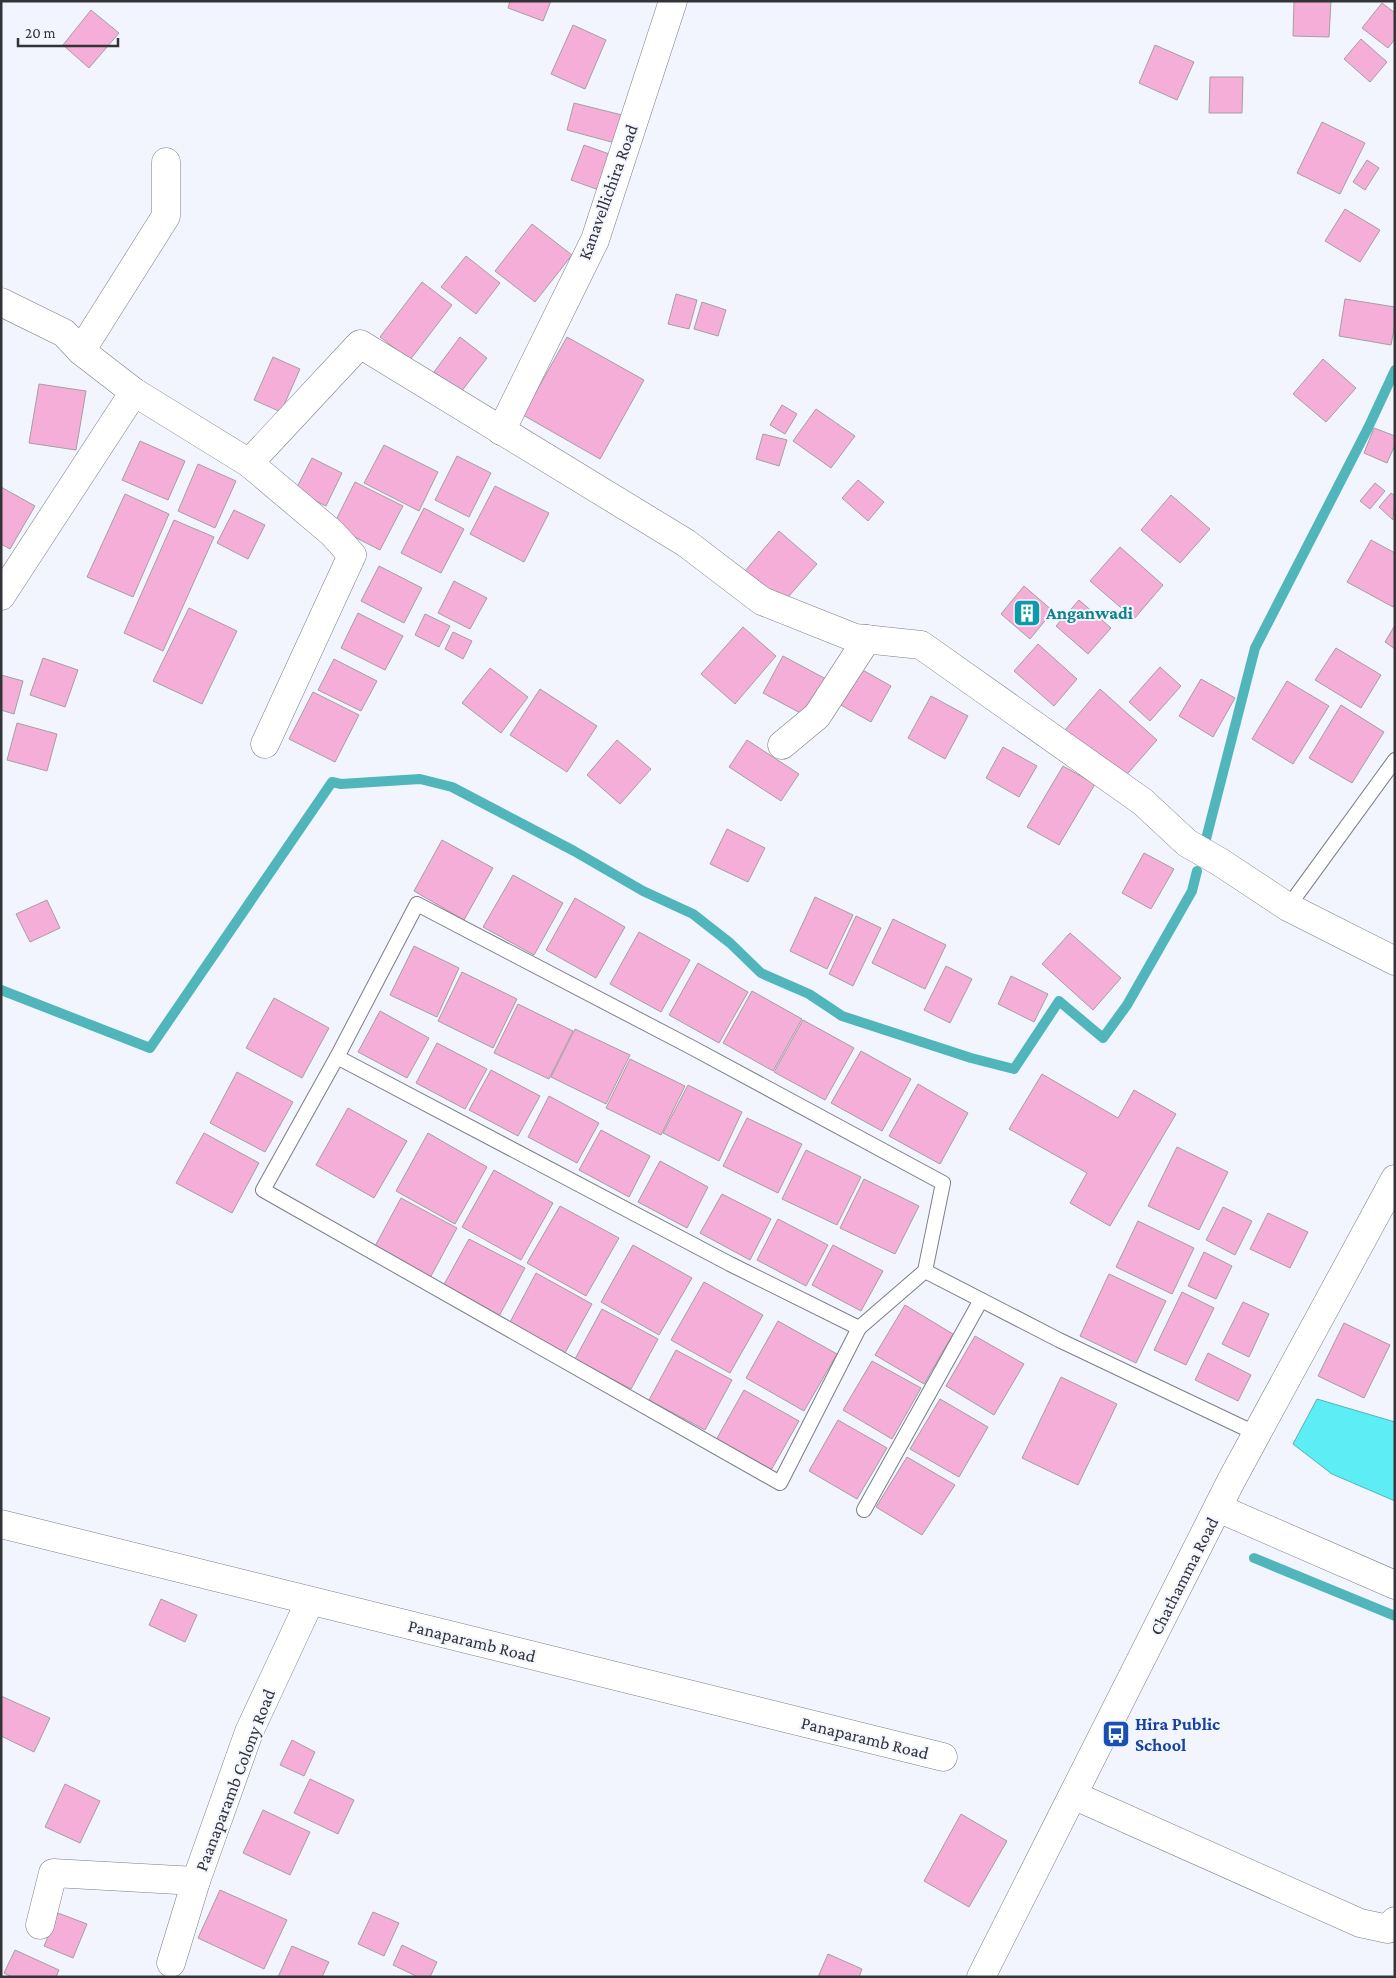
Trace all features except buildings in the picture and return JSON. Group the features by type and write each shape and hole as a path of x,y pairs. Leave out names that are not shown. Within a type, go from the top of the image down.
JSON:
{"street":[{"name":"Kanavellichira Road","path":"501,431 595,240 673,1"},
{"path":"81,351 166,216 166,162"},
{"path":"1,302 64,333 81,351 134,392 249,463 332,533 352,555 265,744"},
{"path":"249,463 360,344 686,543 762,601 855,638 920,645 1143,802 1187,843 1220,862 1288,907 1395,961"},
{"path":"1,596 134,392"},
{"path":"782,745 818,716 867,639"},
{"name":"Chathamma Road","path":"981,1977 1218,1508 1395,1179"},
{"path":"1218,1508 1395,1585"},
{"name":"Panaparamb Road","path":"1,1524 943,1757"},
{"name":"Paanaparamb Colony Road","path":"171,1963 196,1881 249,1732 310,1601"},
{"path":"1073,1796 1360,1923 1388,1929 1395,1921"},
{"path":"40,1925 53,1873 196,1881"}],"lane":[{"path":"1288,907 1395,760"},
{"path":"417,904 691,1047 942,1183 925,1272 859,1328 780,1484 263,1190 338,1057 417,904"},
{"path":"338,1057 730,1264 859,1328"},
{"path":"925,1272 1059,1340 1257,1434"},
{"path":"864,1510 981,1300"}],"water":[{"path":"1317,1399 1395,1422 1395,1501 1332,1474 1293,1444"}],"waterway":[{"path":"1206,839 1255,648 1368,428 1395,370"},
{"path":"1,990 150,1048 332,782 341,784 420,779 452,787 574,851 643,891 693,914 730,943 761,973 809,994 842,1016 971,1058 1014,1069 1059,1001 1103,1038 1127,1005 1192,891 1197,871"},
{"path":"1254,1558 1395,1616"}],"place":[{"name":"Anganwadi","path":"1027,613"},
{"name":"Hira Public School","path":"1116,1734"}]}
